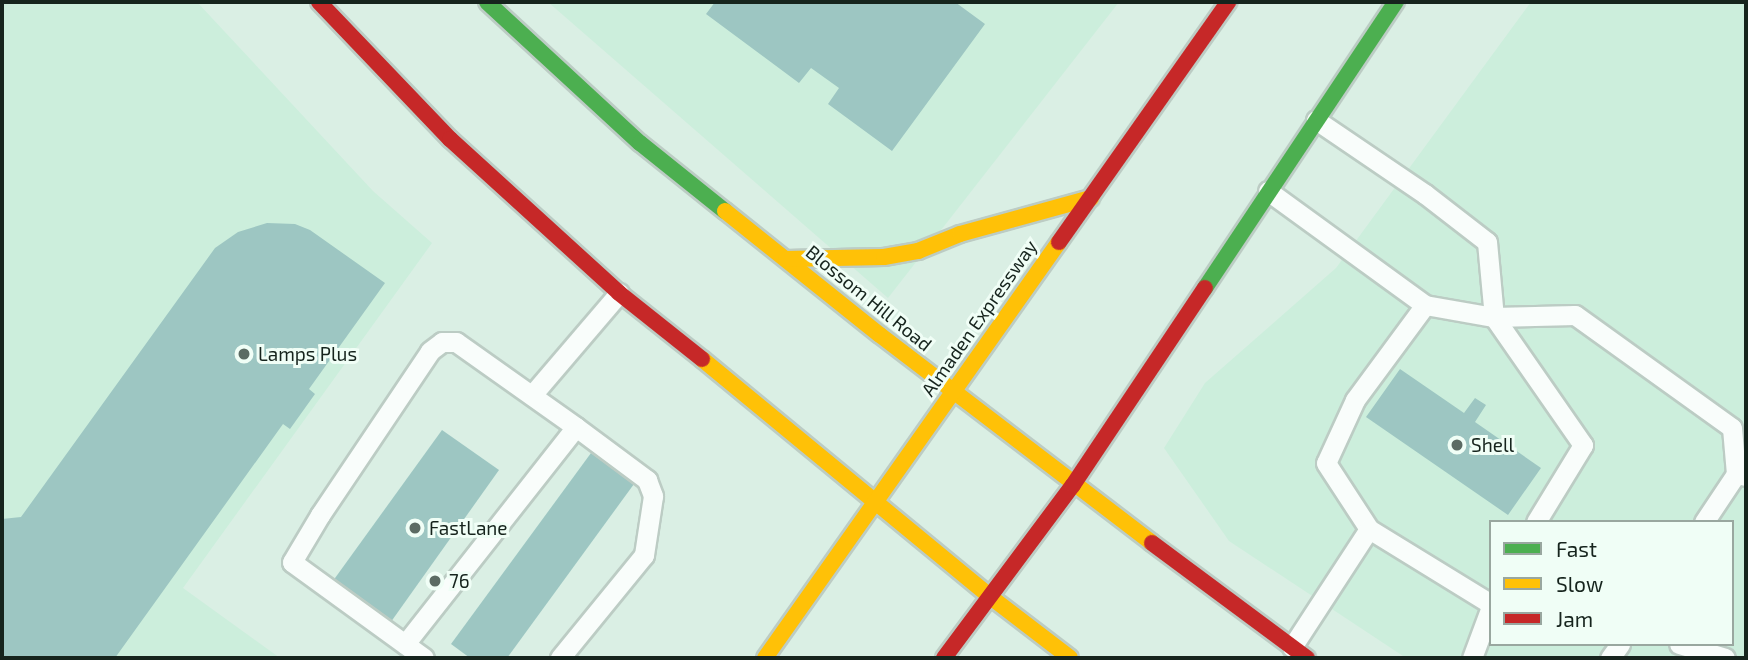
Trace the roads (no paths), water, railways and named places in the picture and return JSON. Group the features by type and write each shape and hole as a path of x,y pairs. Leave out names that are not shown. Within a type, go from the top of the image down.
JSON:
{"main road":[{"path":"319,2 450,139 618,293 802,439 988,595 1070,658"},
{"name":"Blossom Hill Road","path":"487,2 640,143 953,393 1300,653"},
{"name":"Almaden Expressway","path":"765,658 873,501 953,393 1228,2"},
{"path":"944,658 988,595 1073,485 1396,2"},
{"path":"786,259 884,257 918,251 960,234 1091,198"}],"lane":[{"path":"1316,120 1425,194 1487,242 1494,317 1583,445 1537,520"},
{"path":"1268,191 1425,305 1494,317 1575,316 1732,428 1741,475 1706,520"},
{"path":"532,395 618,293"},
{"path":"1425,305 1355,400 1326,463 1369,528 1489,605"},
{"path":"424,658 292,562 430,351 442,342 456,342 647,480 653,496 644,555 560,658"},
{"path":"405,644 576,427"},
{"path":"1300,653 1369,528"},
{"path":"1472,658 1489,611"},
{"path":"1686,646 1725,658"}],"place":[{"name":"Lamps Plus","path":"244,354"},
{"name":"Shell","path":"1457,445"},
{"name":"FastLane","path":"415,528"},
{"name":"76","path":"435,581"}]}
